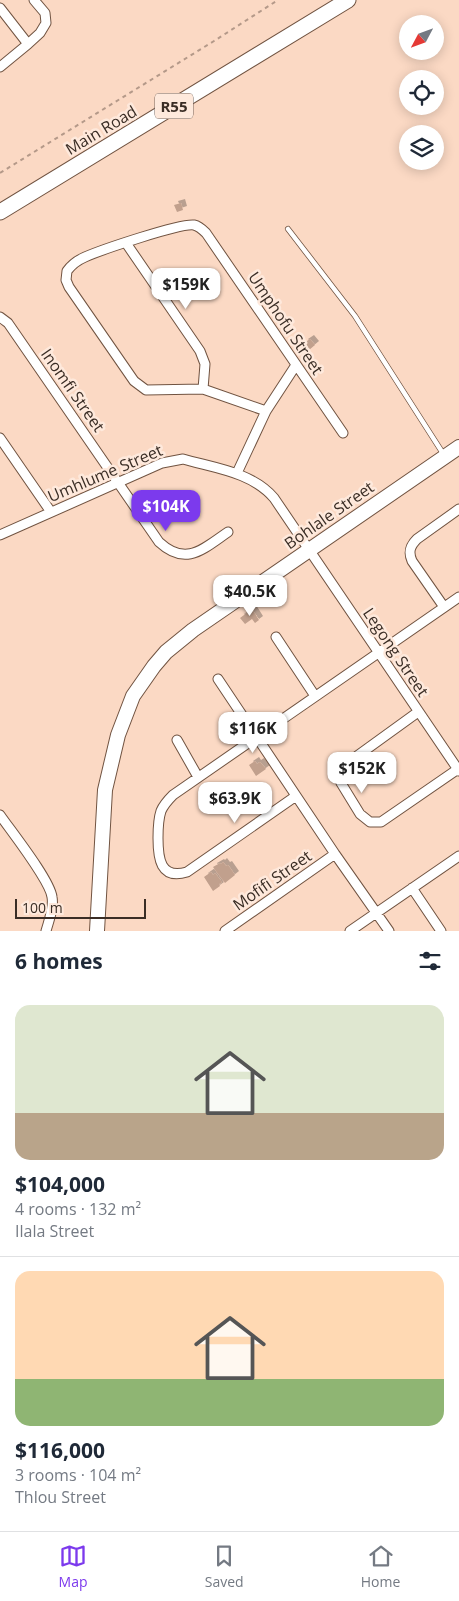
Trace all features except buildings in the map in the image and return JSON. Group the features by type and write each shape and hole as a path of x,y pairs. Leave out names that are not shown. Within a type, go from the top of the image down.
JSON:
{"main road":[{"name":"Main Road","path":"0,212 348,0"}],"street":[{"path":"0,67 40,33 46,23 45,13 34,0"},
{"path":"0,8 28,44"},
{"name":"Umphofu Street","path":"266,411 203,389 151,390 142,388 134,381 70,287 66,275 67,270 86,256 126,243 178,227 192,224 200,227 343,432"},
{"path":"126,243 200,351 205,364 203,389"},
{"name":"Inomfi Street","path":"0,317 8,323 159,542 168,551 183,556 189,555 202,550 228,532"},
{"path":"237,474 266,411 296,365"},
{"path":"0,438 51,512"},
{"name":"Bohlale Street","path":"97,931 104,790 118,735 134,696 154,666 166,652 193,630 459,447"},
{"name":"Umhlume Street","path":"0,535 162,463 183,459 237,474 263,487 269,492 309,550"},
{"path":"444,607 412,561 410,552 412,543 459,509"},
{"name":"Legong Street","path":"309,550 459,770"},
{"path":"296,796 187,872 177,874 171,872 162,866 158,858 158,819 167,801 198,777 459,597"},
{"path":"276,637 315,696"},
{"path":"218,679 335,854 390,931"},
{"path":"418,712 342,767 339,774 340,783 360,814 370,822 381,822 459,770"},
{"path":"177,740 198,777"},
{"path":"0,815 45,880 52,894 52,911 46,931"},
{"name":"Mofifi Street","path":"225,931 335,854"},
{"path":"350,931 459,856"},
{"path":"412,888 441,931"}],"lane":[{"path":"288,229 355,316 445,456"}],"path":[{"path":"0,173 214,42 278,0"}]}
